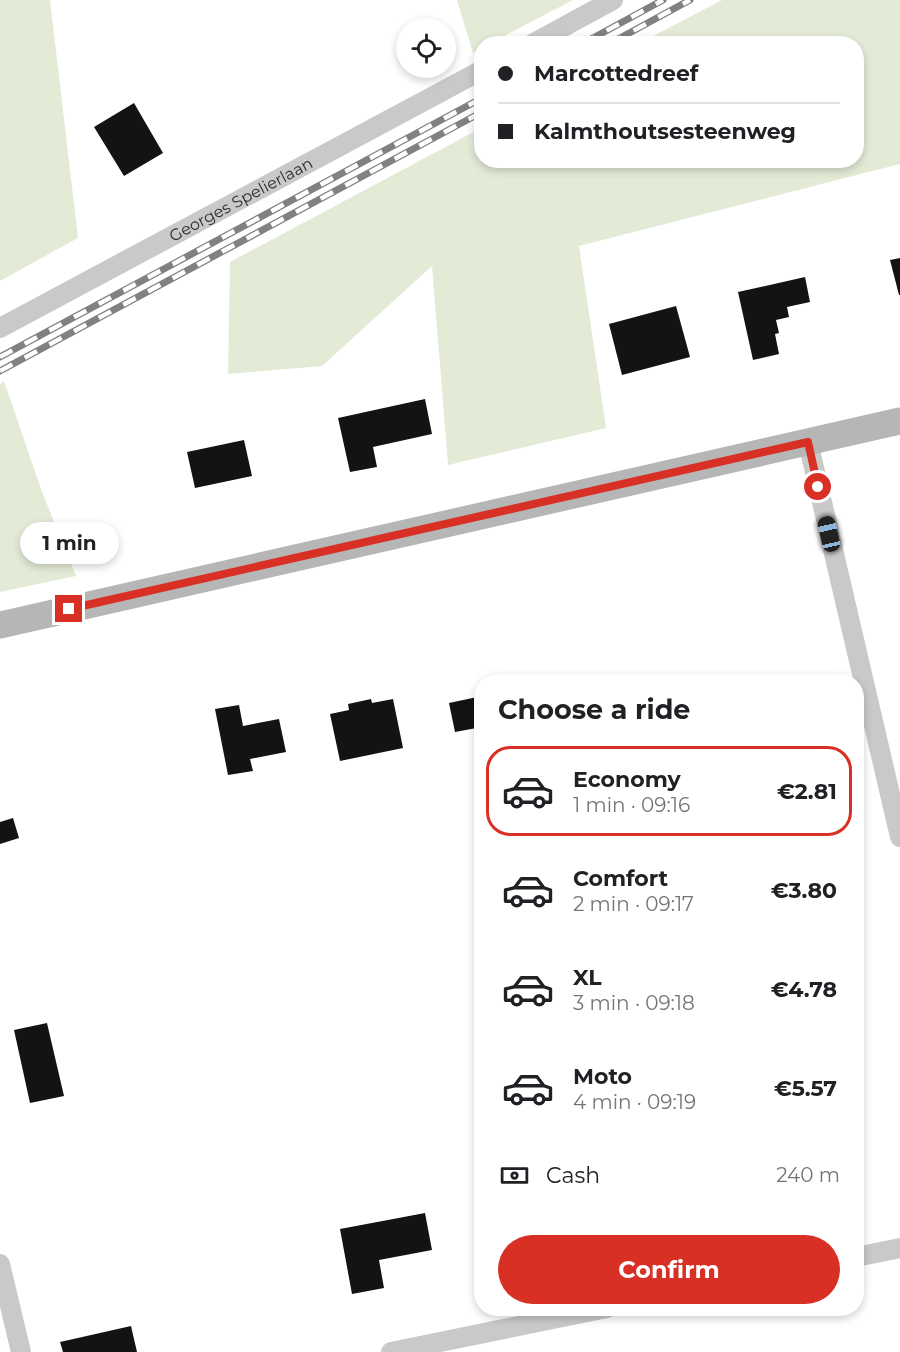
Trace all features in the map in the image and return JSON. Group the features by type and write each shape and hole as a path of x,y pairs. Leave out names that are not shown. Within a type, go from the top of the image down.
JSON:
{"main road":[{"path":"0,625 900,421"}],"street":[{"path":"547,36 613,0"},
{"name":"Georges Spelierlaan","path":"0,328 474,74"},
{"path":"808,442 862,674"},
{"path":"864,682 900,837"},
{"path":"864,1255 900,1248"},
{"path":"0,1264 21,1352"},
{"path":"391,1352 568,1316"}],"green space":[{"path":"0,0 50,0 78,238 0,281"},
{"path":"457,0 573,0 504,36 474,36 473,53"},
{"path":"722,0 900,0 900,164 579,246 606,428 448,465 432,266 322,366 228,374 230,262 474,132 474,168 864,168 864,36 653,36"},
{"path":"4,381 42,492 76,576 0,592 0,384"}],"building":[{"path":"134,103 163,153 124,176 94,127"},
{"path":"900,258 900,295 899,295 890,260"},
{"path":"805,277 810,302 787,307 789,317 776,320 779,333 775,334 779,354 753,360 738,292"},
{"path":"676,306 690,357 622,375 609,324"},
{"path":"425,399 432,434 373,447 377,467 350,472 338,418"},
{"path":"244,440 252,476 195,488 187,452"},
{"path":"474,698 474,728 455,732 449,703"},
{"path":"371,699 372,703 393,699 403,748 340,761 330,714 349,710 348,704"},
{"path":"239,705 243,726 279,719 286,752 250,759 253,771 228,775 215,709"},
{"path":"13,818 19,838 0,844 0,822"},
{"path":"47,1023 64,1096 30,1103 14,1030"},
{"path":"425,1213 432,1250 379,1260 384,1288 352,1294 340,1229"},
{"path":"131,1326 137,1352 63,1352 60,1342"}],"railway":[{"path":"597,36 663,0"},
{"path":"624,36 690,0"},
{"path":"0,357 474,102"},
{"path":"0,371 474,116"}],"route":[{"path":"69,609 808,442 818,487"}]}
